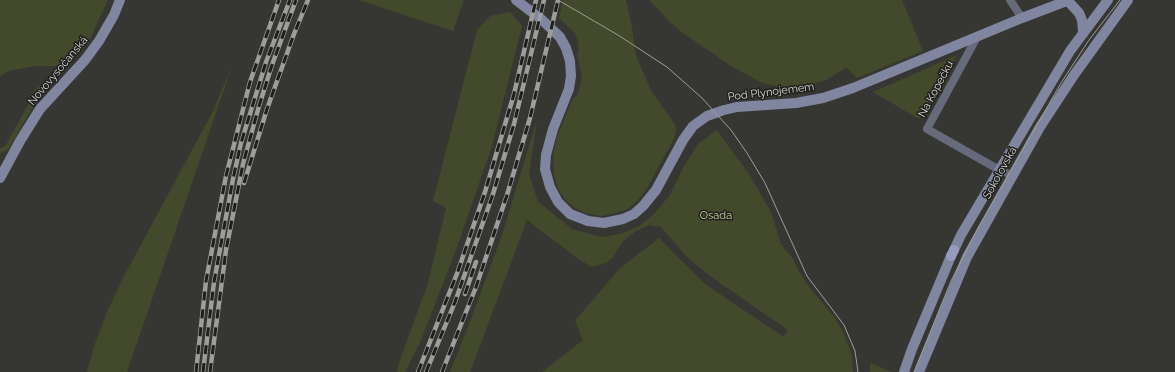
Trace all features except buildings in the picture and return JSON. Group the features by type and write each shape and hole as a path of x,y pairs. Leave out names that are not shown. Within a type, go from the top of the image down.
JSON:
{"main road":[{"name":"Novovysočanská","path":"0,178 20,141 40,109 85,60 99,41 114,15 120,0"},
{"name":"Pod Plynojemem","path":"516,0 538,17 562,40 571,66 570,83 548,147 545,164 547,177 553,195 565,209 580,219 604,223 622,219 634,214 643,206 656,190 683,140 693,126 707,116 737,107 796,103 823,98 853,88 1022,18 1070,0"},
{"path":"1070,0 1082,20 1083,32"},
{"name":"Sokolovská","path":"904,372 912,349 961,235 998,169 1066,57 1108,0"},
{"name":"Sokolovská","path":"919,372 967,257 1040,127 1074,75 1128,0"}],"street":[{"path":"1010,0 1022,18"},
{"name":"Na Kopečku","path":"977,37 927,129 1013,176"}],"green space":[{"path":"0,0 108,0 88,43 68,66 34,66 9,71 0,76"},
{"path":"359,0 464,0 453,31"},
{"path":"563,0 626,0 636,56 651,90 675,125 676,131 674,138 646,190 628,209 613,214 601,216 578,210 567,202 559,191 554,176 553,156 557,137 572,100 578,94 582,78 577,53 579,52 578,40 574,32 559,18"},
{"path":"649,0 902,0 923,51 857,78 846,67 828,79 802,88 784,88 760,82 731,66 680,31"},
{"path":"510,12 522,26 492,146 455,253 421,340 405,372 397,372 428,283 446,208 433,201 477,30 490,16"},
{"path":"957,55 919,119 873,92"},
{"path":"232,66 127,372 87,372 94,346 107,312 123,278 212,113"},
{"path":"46,83 50,86 33,107 9,148 0,153 0,148 6,145 36,90 38,87"},
{"name":"Osada","path":"537,120 529,174 538,202 572,229 602,237 620,234 639,226 653,215 670,195 684,166 698,144 717,130 749,174 771,212 781,244 793,259 798,270 810,288 835,318 843,332 852,355 853,372 542,372 583,340 575,321 620,268 659,238 705,284 784,337 788,330 710,276 686,256 661,227 649,225 636,231 623,241 613,257 606,263 592,267 580,260 527,220 470,372 450,372 502,235"},
{"path":"870,363 880,367 892,372 870,372"}],"tram line":[{"path":"558,0 618,35 667,67 702,98 731,130 765,183 807,276 844,325 855,351 858,372"},
{"path":"914,372 951,281 979,226 1061,83 1089,40 1120,0"}],"railway":[{"path":"196,372 206,281 226,176 250,82 279,0"},
{"path":"203,372 214,282 241,143 266,62 290,0"},
{"path":"210,372 226,250 243,164 272,65 296,0"},
{"path":"244,183 267,109 308,0"},
{"path":"418,372 458,271 485,192 514,94 536,0"},
{"path":"426,372 455,302 493,194 514,124 544,0"},
{"path":"442,372 476,287 507,195 530,118 558,0"},
{"path":"465,294 476,262"}]}
